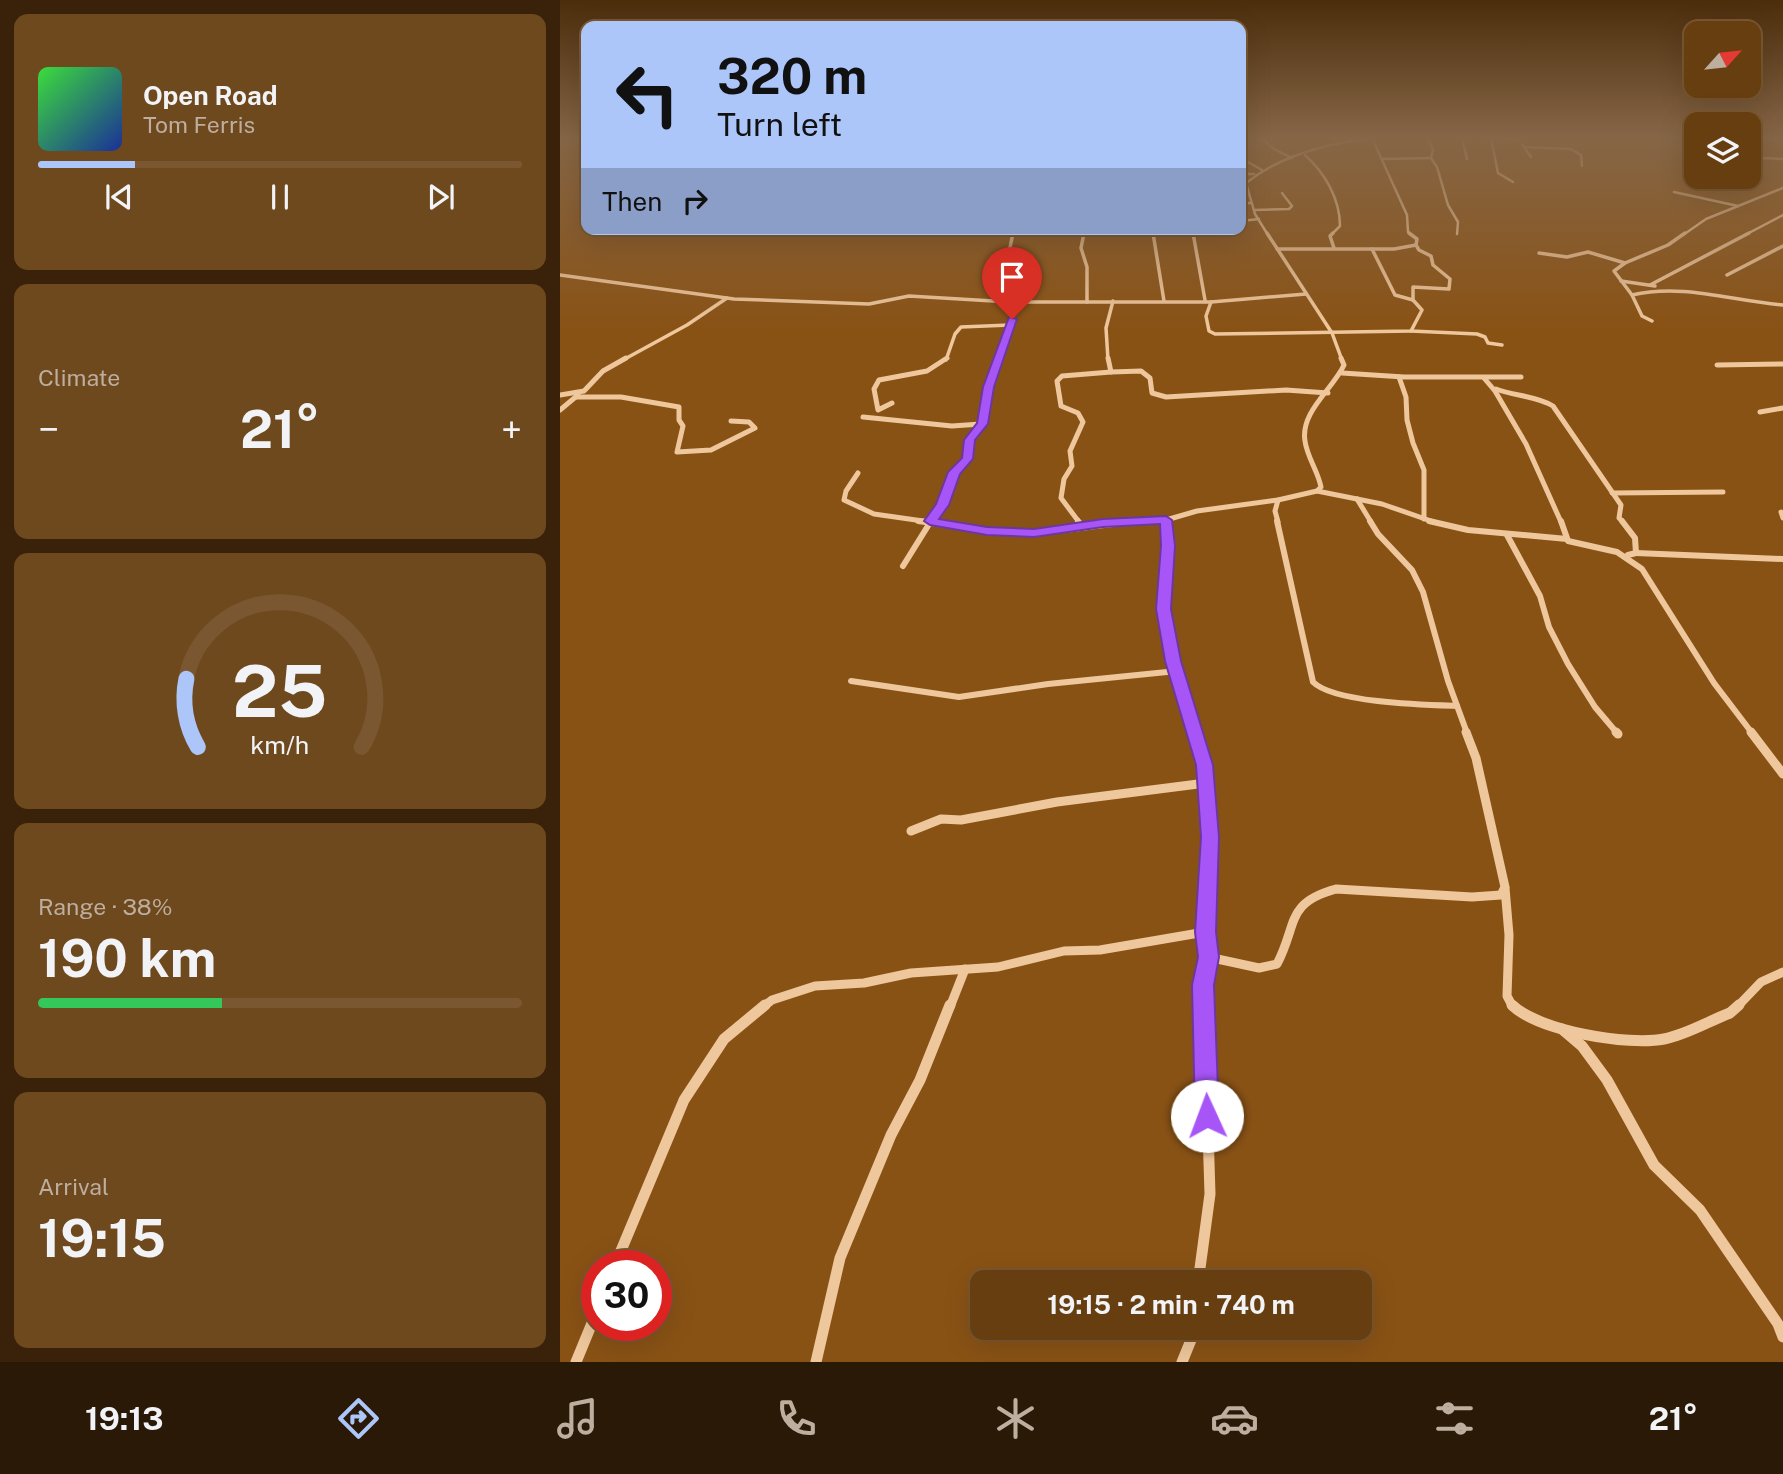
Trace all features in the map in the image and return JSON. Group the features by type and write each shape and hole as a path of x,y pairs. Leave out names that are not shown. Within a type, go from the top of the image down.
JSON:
{"street":[{"path":"1246,202 1251,202 1341,351 1344,365 1342,373 1312,412 1304,435 1320,478 1321,487 1317,491"},
{"path":"1254,210 1289,209 1292,205 1289,202"},
{"path":"1334,248 1330,236 1340,226 1341,212 1336,202"},
{"path":"1401,202 1407,215 1408,232 1417,239 1419,250 1431,256 1433,265 1450,279 1449,289 1413,287 1413,300"},
{"path":"1447,202 1458,222 1457,234"},
{"path":"1720,202 1741,206"},
{"path":"1652,321 1642,316 1632,295 1614,271 1625,263 1668,245 1706,219 1751,202"},
{"path":"1650,285 1783,215"},
{"path":"1246,220 1259,219"},
{"path":"999,301 1013,235"},
{"path":"1083,235 1081,248 1087,267 1087,302"},
{"path":"1153,235 1164,301"},
{"path":"1193,235 1208,301 1206,316 1209,331 1215,334 1411,331 1477,334 1485,337 1488,343 1503,345"},
{"path":"1277,249 1372,249 1416,245"},
{"path":"1727,275 1783,246"},
{"path":"1372,249 1395,295 1413,300 1422,310 1411,331"},
{"path":"1539,253 1567,257 1588,253 1625,263"},
{"path":"560,275 727,298 869,304 909,296 1018,302 1087,302 1208,301 1306,294"},
{"path":"1621,281 1756,305 1783,305"},
{"path":"1632,295 1668,288"},
{"path":"560,410 603,371 687,325 727,298"},
{"path":"1111,372 1104,340 1113,301"},
{"path":"903,566 911,555 913,546 942,505 954,472 968,459 970,440 982,424 989,387 1018,302"},
{"path":"892,403 878,410 874,389 879,380 912,374 941,363 948,356 950,343 961,327 1010,325"},
{"path":"1717,365 1783,364"},
{"path":"1082,526 1061,498 1063,479 1072,466 1070,451 1083,422 1078,413 1061,406 1057,382 1062,376 1141,371 1150,378 1152,393 1166,397 1286,390 1328,393"},
{"path":"1342,373 1399,377 1521,377"},
{"path":"1399,377 1406,397 1407,420 1413,443 1424,470 1424,519"},
{"path":"1485,378 1496,388 1511,395 1545,401 1553,406 1571,434 1589,454 1601,478 1621,505 1619,518 1633,532 1638,544 1632,554"},
{"path":"1496,388 1507,414 1523,436 1567,539"},
{"path":"560,396 584,391"},
{"path":"576,397 621,397 679,407 679,420 683,426 677,452 711,450 755,428 749,422 731,421"},
{"path":"1760,412 1783,408"},
{"path":"863,417 884,415 959,426 982,424"},
{"path":"858,473 846,491 844,500 874,514 987,531 1034,533 1082,526 1166,520 1197,511 1278,500 1317,491 1382,504 1424,519 1468,530 1567,539 1632,554 1783,559"},
{"path":"1612,493 1723,492"},
{"path":"1357,499 1378,534 1412,570 1423,592 1457,706 1476,758 1505,887 1509,934 1507,996 1513,1007 1527,1017 1561,1028 1620,1039 1664,1039 1730,1013 1750,996 1760,982 1783,972"},
{"path":"1278,500 1275,511 1312,682 1320,689 1334,694 1421,705 1457,706"},
{"path":"1166,520 1168,546 1163,609 1186,711 1205,765 1210,837 1205,932 1208,957 1203,985 1210,1194 1200,1270"},
{"path":"1507,535 1541,596 1549,627 1568,664 1595,707 1618,734"},
{"path":"1632,554 1714,683 1783,774"},
{"path":"851,681 959,697 1048,684 1177,671"},
{"path":"911,831 941,819 961,820 1057,802 1206,783"},
{"path":"1208,957 1259,968 1277,964 1284,952 1299,905 1315,894 1336,889 1472,897 1501,895 1505,887"},
{"path":"621,1250 684,1100 724,1039 772,1000 816,986 863,983 911,973 998,967 1064,951 1100,950 1205,932"},
{"path":"816,1362 840,1258 891,1135 920,1080 965,969"},
{"path":"1561,1028 1582,1046 1607,1080 1654,1165 1700,1210 1777,1324 1783,1338"},
{"path":"1182,1362 1191,1340"},
{"path":"576,1362 585,1341"}],"route":[{"path":"1012,319 989,387 986,414 970,440 968,459 954,472 942,505 930,521 987,531 1034,533 1103,523 1166,520 1168,546 1163,609 1186,711 1205,765 1210,837 1205,932 1208,957 1203,985 1207,1116"}]}
